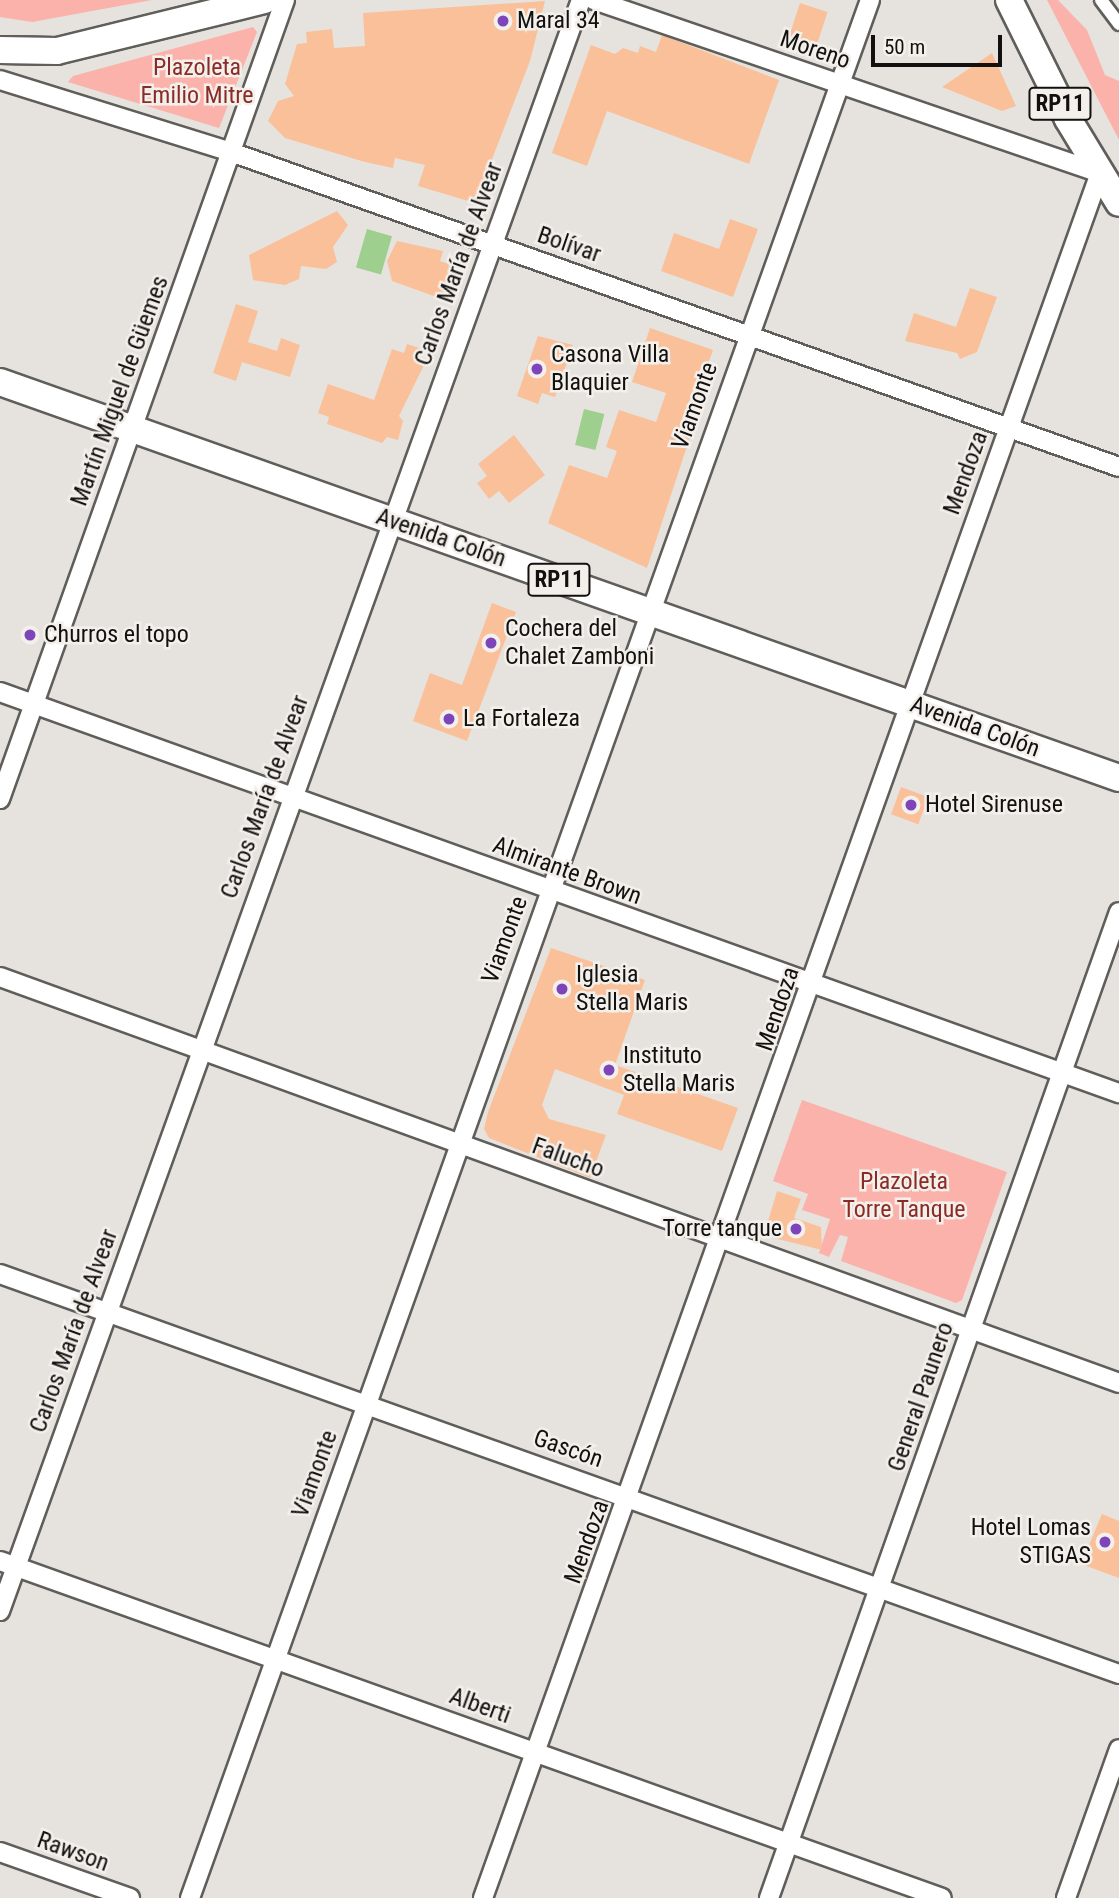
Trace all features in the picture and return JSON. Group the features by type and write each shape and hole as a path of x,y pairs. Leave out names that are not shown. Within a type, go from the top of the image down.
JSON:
{"main road":[{"path":"0,50 57,51 264,0"},
{"name":"RP11","path":"1009,0 1100,173 1119,203"},
{"name":"Avenida Colón","path":"0,382 1119,778"}],"street":[{"name":"Martín Miguel de Güemes","path":"0,799 285,0"},
{"name":"Carlos María de Alvear","path":"0,1611 8,1564 107,1312 290,799 581,0"},
{"name":"Moreno","path":"594,0 1100,173"},
{"name":"Viamonte","path":"190,1898 747,333 870,0"},
{"path":"1101,0 1119,24"},
{"name":"Bolívar","path":"0,80 231,152 1119,467"},
{"name":"Mendoza","path":"483,1898 722,1240 813,984 907,703 1010,427 1100,173"},
{"name":"Almirante Brown","path":"0,692 290,799 1119,1093"},
{"name":"General Paunero","path":"769,1898 1119,912"},
{"name":"Falucho","path":"0,977 1119,1383"},
{"name":"Gascón","path":"0,1274 1119,1674"},
{"name":"Alberti","path":"8,1564 942,1898"},
{"path":"1066,1898 1119,1749"},
{"name":"Rawson","path":"0,1852 130,1898"}],"green space":[{"path":"0,0 152,0 32,22 0,17"},
{"path":"1047,0 1058,0 1087,30 1105,75 1119,81 1119,140"},
{"name":"Plazoleta Emilio Mitre","path":"253,27 257,32 219,128 68,82 73,76"},
{"name":"Plazoleta Torre Tanque","path":"802,1100 1007,1172 962,1300 956,1303 841,1261 848,1237 840,1235 829,1257 819,1253 830,1219 802,1210 808,1194 773,1181"}],"shaded area":[{"path":"367,229 392,236 381,275 356,267"},
{"path":"584,409 604,414 595,450 575,445"}],"building":[{"path":"545,1 530,61 475,203 418,186 425,165 395,158 393,168 365,162 285,138 268,121 278,101 294,96 285,84 297,44 307,43 306,32 332,29 334,48 365,46 363,13"},
{"path":"800,3 828,12 817,44 789,35"},
{"path":"662,35 779,80 749,164 607,111 587,166 552,153 591,45 615,54 623,48 638,53 640,46 656,52"},
{"path":"992,53 1016,106 1002,111 942,87"},
{"path":"337,211 348,225 333,247 337,262 326,269 301,266 299,279 285,285 253,280 249,255"},
{"path":"730,219 758,229 733,297 661,271 674,233 719,249"},
{"path":"397,241 443,251 440,261 454,266 442,299 392,281 387,261"},
{"path":"970,288 997,297 977,352 960,359 957,353 905,341 914,313 956,327"},
{"path":"236,304 258,311 248,342 277,351 281,338 300,345 290,377 242,362 236,381 213,373"},
{"path":"650,328 713,350 708,364 703,362 679,430 691,434 647,568 548,523 569,465 607,478 617,451 606,447 619,410 656,422 666,393 632,382"},
{"path":"538,336 573,345 555,397 542,393 538,404 517,396"},
{"path":"407,344 422,349 419,359 426,361 399,416 403,421 398,440 387,437 382,443 327,424 329,417 318,413 328,384 374,400 392,349 404,353"},
{"path":"514,435 545,475 509,503 499,491 489,499 477,483 487,476 478,464"},
{"name":"Cochera del Chalet Zamboni","path":"492,603 516,612 467,741 413,721 430,673 462,685"},
{"path":"901,787 928,797 918,824 891,814"},
{"name":"Instituto Stella Maris","path":"551,948 645,980 615,1065 738,1108 722,1151 617,1114 624,1095 555,1069 542,1105 549,1119 606,1135 590,1178 489,1138 484,1129 488,1112"},
{"path":"777,1191 801,1199 794,1218 821,1227 822,1250 770,1237 766,1228"},
{"name":"Hotel Lomas STIGAS","path":"1102,1514 1119,1521 1119,1578 1081,1564"}],"place":[{"name":"Maral 34","path":"503,21"},
{"name":"Casona Villa Blaquier","path":"537,369"},
{"name":"Churros el topo","path":"30,635"},
{"name":"Cochera del Chalet Zamboni","path":"491,643"},
{"name":"La Fortaleza","path":"449,719"},
{"name":"Hotel Sirenuse","path":"911,805"},
{"name":"Iglesia Stella Maris","path":"562,989"},
{"name":"Instituto Stella Maris","path":"609,1070"},
{"name":"Torre tanque","path":"796,1229"},
{"name":"Hotel Lomas STIGAS","path":"1105,1542"}]}
